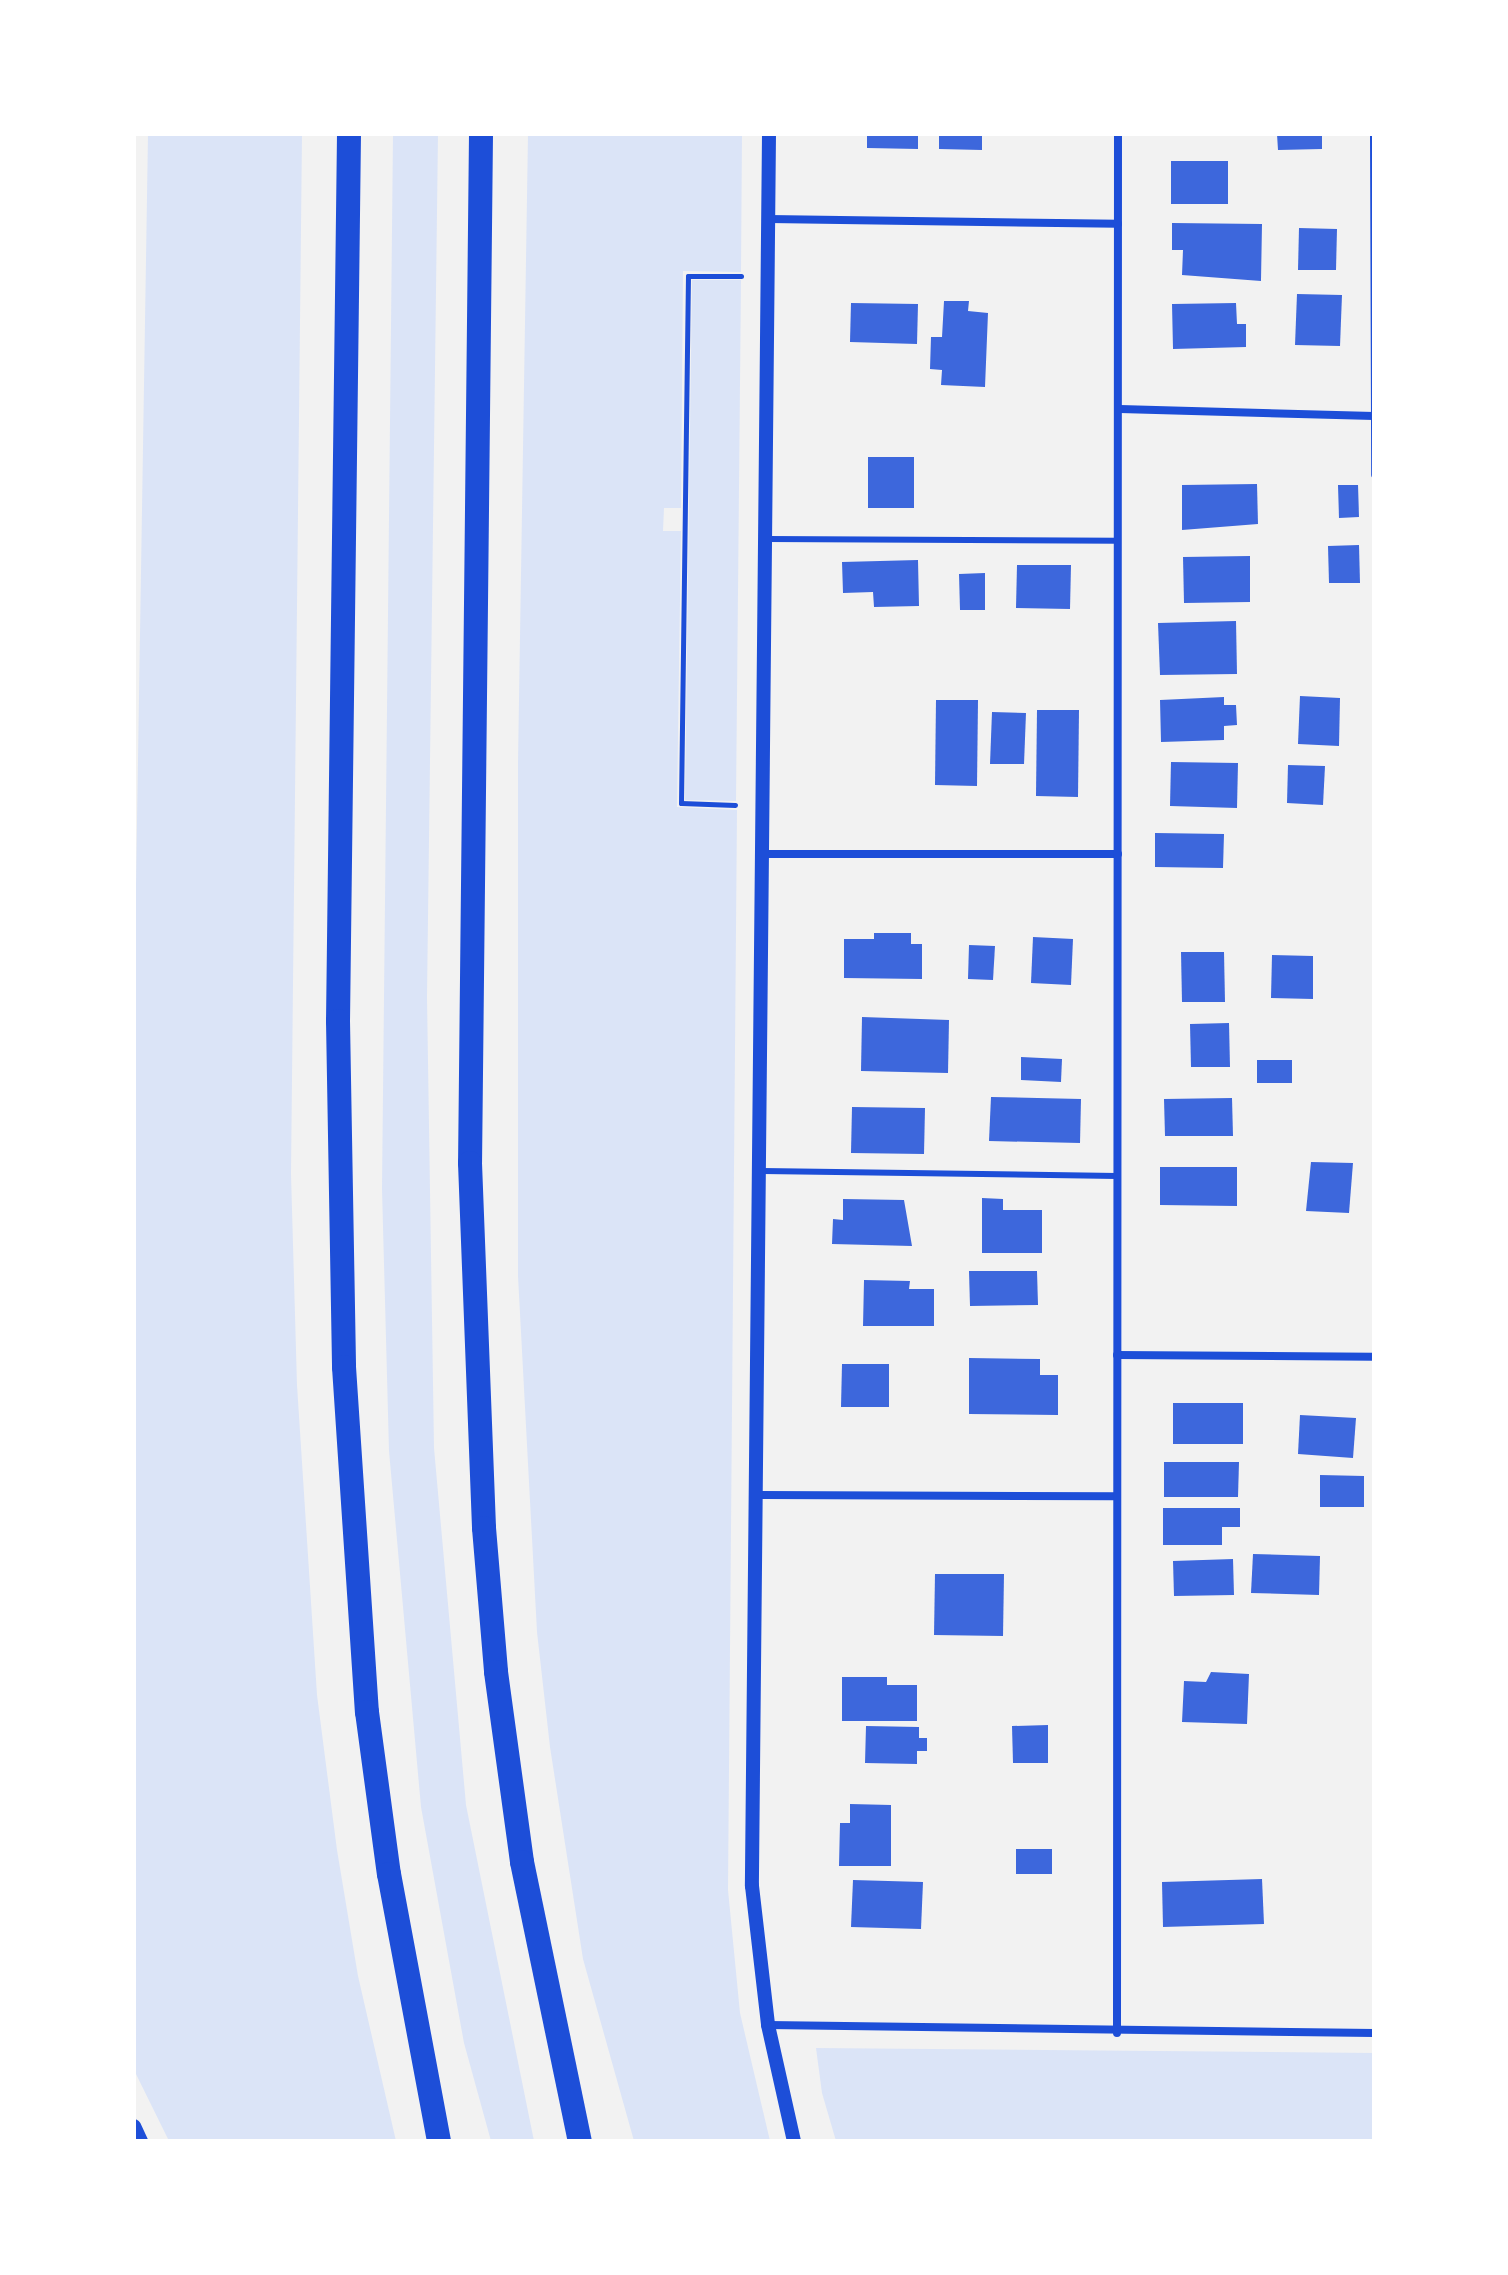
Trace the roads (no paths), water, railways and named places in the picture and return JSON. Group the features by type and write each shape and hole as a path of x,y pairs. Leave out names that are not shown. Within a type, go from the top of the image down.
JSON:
{"highway":[{"path":"349,134 337,1037 344,1367 367,1712 391,1888 439,2141"},
{"path":"481,134 470,1163 484,1528 496,1672 522,1862 580,2141"}],"street":[{"path":"769,134 763,1171 752,1886 768,2025 794,2141"},
{"path":"1117,2033 1118,134"},
{"path":"769,219 1118,224"},
{"path":"1120,409 1374,416"},
{"path":"765,854 1118,854"},
{"path":"1117,1355 1374,1357"},
{"path":"759,1495 1117,1496"},
{"path":"768,2025 1117,2033 1374,2033"},
{"path":"134,2126 141,2141"}],"lane":[{"path":"1373,134 1374,475"},
{"path":"767,539 1118,541"},
{"path":"763,1171 1117,1176"}]}
